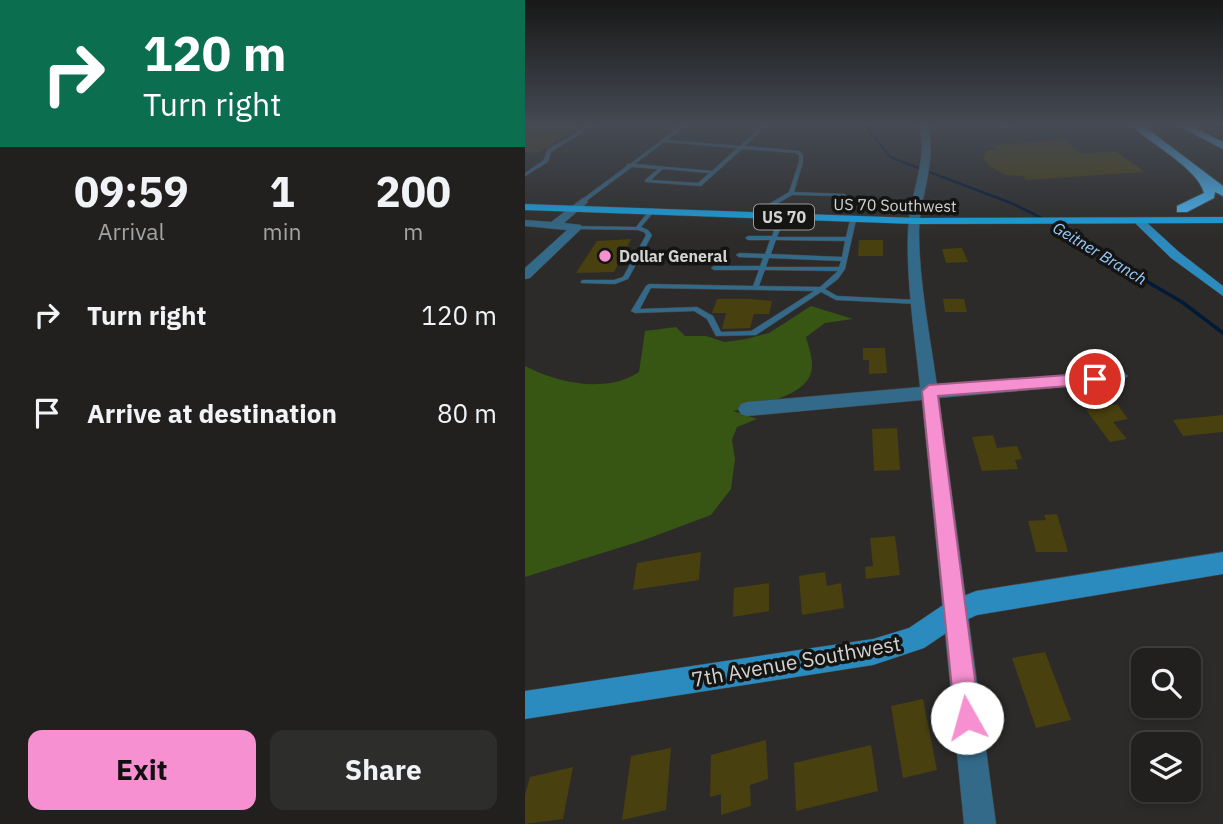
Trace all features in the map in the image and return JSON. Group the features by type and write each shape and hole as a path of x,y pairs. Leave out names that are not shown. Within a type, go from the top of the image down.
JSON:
{"highway":[{"path":"1183,162 1223,192"},
{"path":"1182,209 1205,200 1210,192 1188,166"}],"main road":[{"name":"US 70 Southwest","path":"525,197 766,208 851,215"},
{"name":"US 70 Southwest","path":"525,207 782,217 851,215 1140,222 1223,220"},
{"name":"US 70 Southwest","path":"915,216 1223,209"}],"street":[{"path":"925,162 915,216 914,261 980,824"},
{"path":"554,225 583,201"},
{"path":"1140,222 1175,255 1223,292"},
{"path":"525,223 577,227"},
{"path":"525,275 577,227"},
{"path":"747,409 1120,376"},
{"name":"7th Avenue Southwest","path":"525,705 873,652 915,639 955,612 976,603 1223,563"}],"lane":[{"path":"525,172 544,162"},
{"path":"583,201 633,162"},
{"path":"662,168 647,181 699,185 723,162"},
{"path":"791,193 801,162"},
{"path":"629,165 713,172"},
{"path":"766,208 791,193 843,195 851,204 851,215 842,269 835,279 820,289 757,331 749,333 719,334 710,318 695,309 635,311 649,286 820,289 836,298 918,302"},
{"path":"638,228 650,213"},
{"path":"755,288 782,217"},
{"path":"577,227 638,228 649,235 626,278 615,282 583,282"},
{"path":"748,238 848,239"},
{"path":"739,256 844,259"},
{"path":"714,268 842,269"}],"green space":[{"path":"811,306 853,319 825,323 806,337 812,364 810,375 804,384 783,397 733,411 757,419 737,427 732,440 735,459 731,489 711,515 644,540 525,577 525,366 552,377 582,384 612,383 639,372 645,331 676,327 685,336 706,336 725,342 746,339 769,333"}],"building":[{"path":"987,162 1131,162 1145,172 1026,180 1023,176 1006,175"},
{"name":"Dollar General","path":"631,239 614,272 576,273 597,241"},
{"path":"859,240 883,240 883,256 858,256"},
{"path":"962,248 968,262 946,263 942,249"},
{"path":"717,299 772,301 769,314 754,314 750,328 722,329 726,313 712,313"},
{"path":"943,299 964,299 967,312 945,312"},
{"path":"863,348 885,348 887,373 869,374 869,360 863,360"},
{"path":"1117,404 1128,419 1113,422 1127,439 1110,442 1086,410"},
{"path":"1223,415 1223,432 1183,436 1173,420"},
{"path":"897,428 900,470 874,471 872,429"},
{"path":"993,435 997,448 1017,446 1022,459 1015,460 1018,469 982,471 972,437"},
{"path":"1057,514 1068,552 1036,552 1028,521 1046,520 1044,515"},
{"path":"895,536 900,575 866,579 865,567 873,566 870,538"},
{"path":"701,552 699,580 633,590 637,563"},
{"path":"825,572 827,586 841,583 844,608 802,615 799,576"},
{"path":"769,583 769,611 733,617 734,588"},
{"path":"1045,652 1071,720 1036,728 1012,658"},
{"path":"923,699 937,770 903,778 891,706"},
{"path":"766,740 768,779 750,785 751,806 721,815 721,794 710,797 711,755"},
{"path":"871,745 878,791 796,811 794,763"},
{"path":"671,748 666,810 622,820 631,756"},
{"path":"573,767 563,819 525,824 525,795 530,777"}],"waterway":[{"name":"Geitner Branch","path":"904,162 1011,203 1060,227 1113,262"},
{"name":"Geitner Branch","path":"1110,260 1182,302 1223,333"}],"place":[{"name":"Dollar General","path":"605,256"}],"route":[{"path":"967,718 929,391 1095,379"}]}
